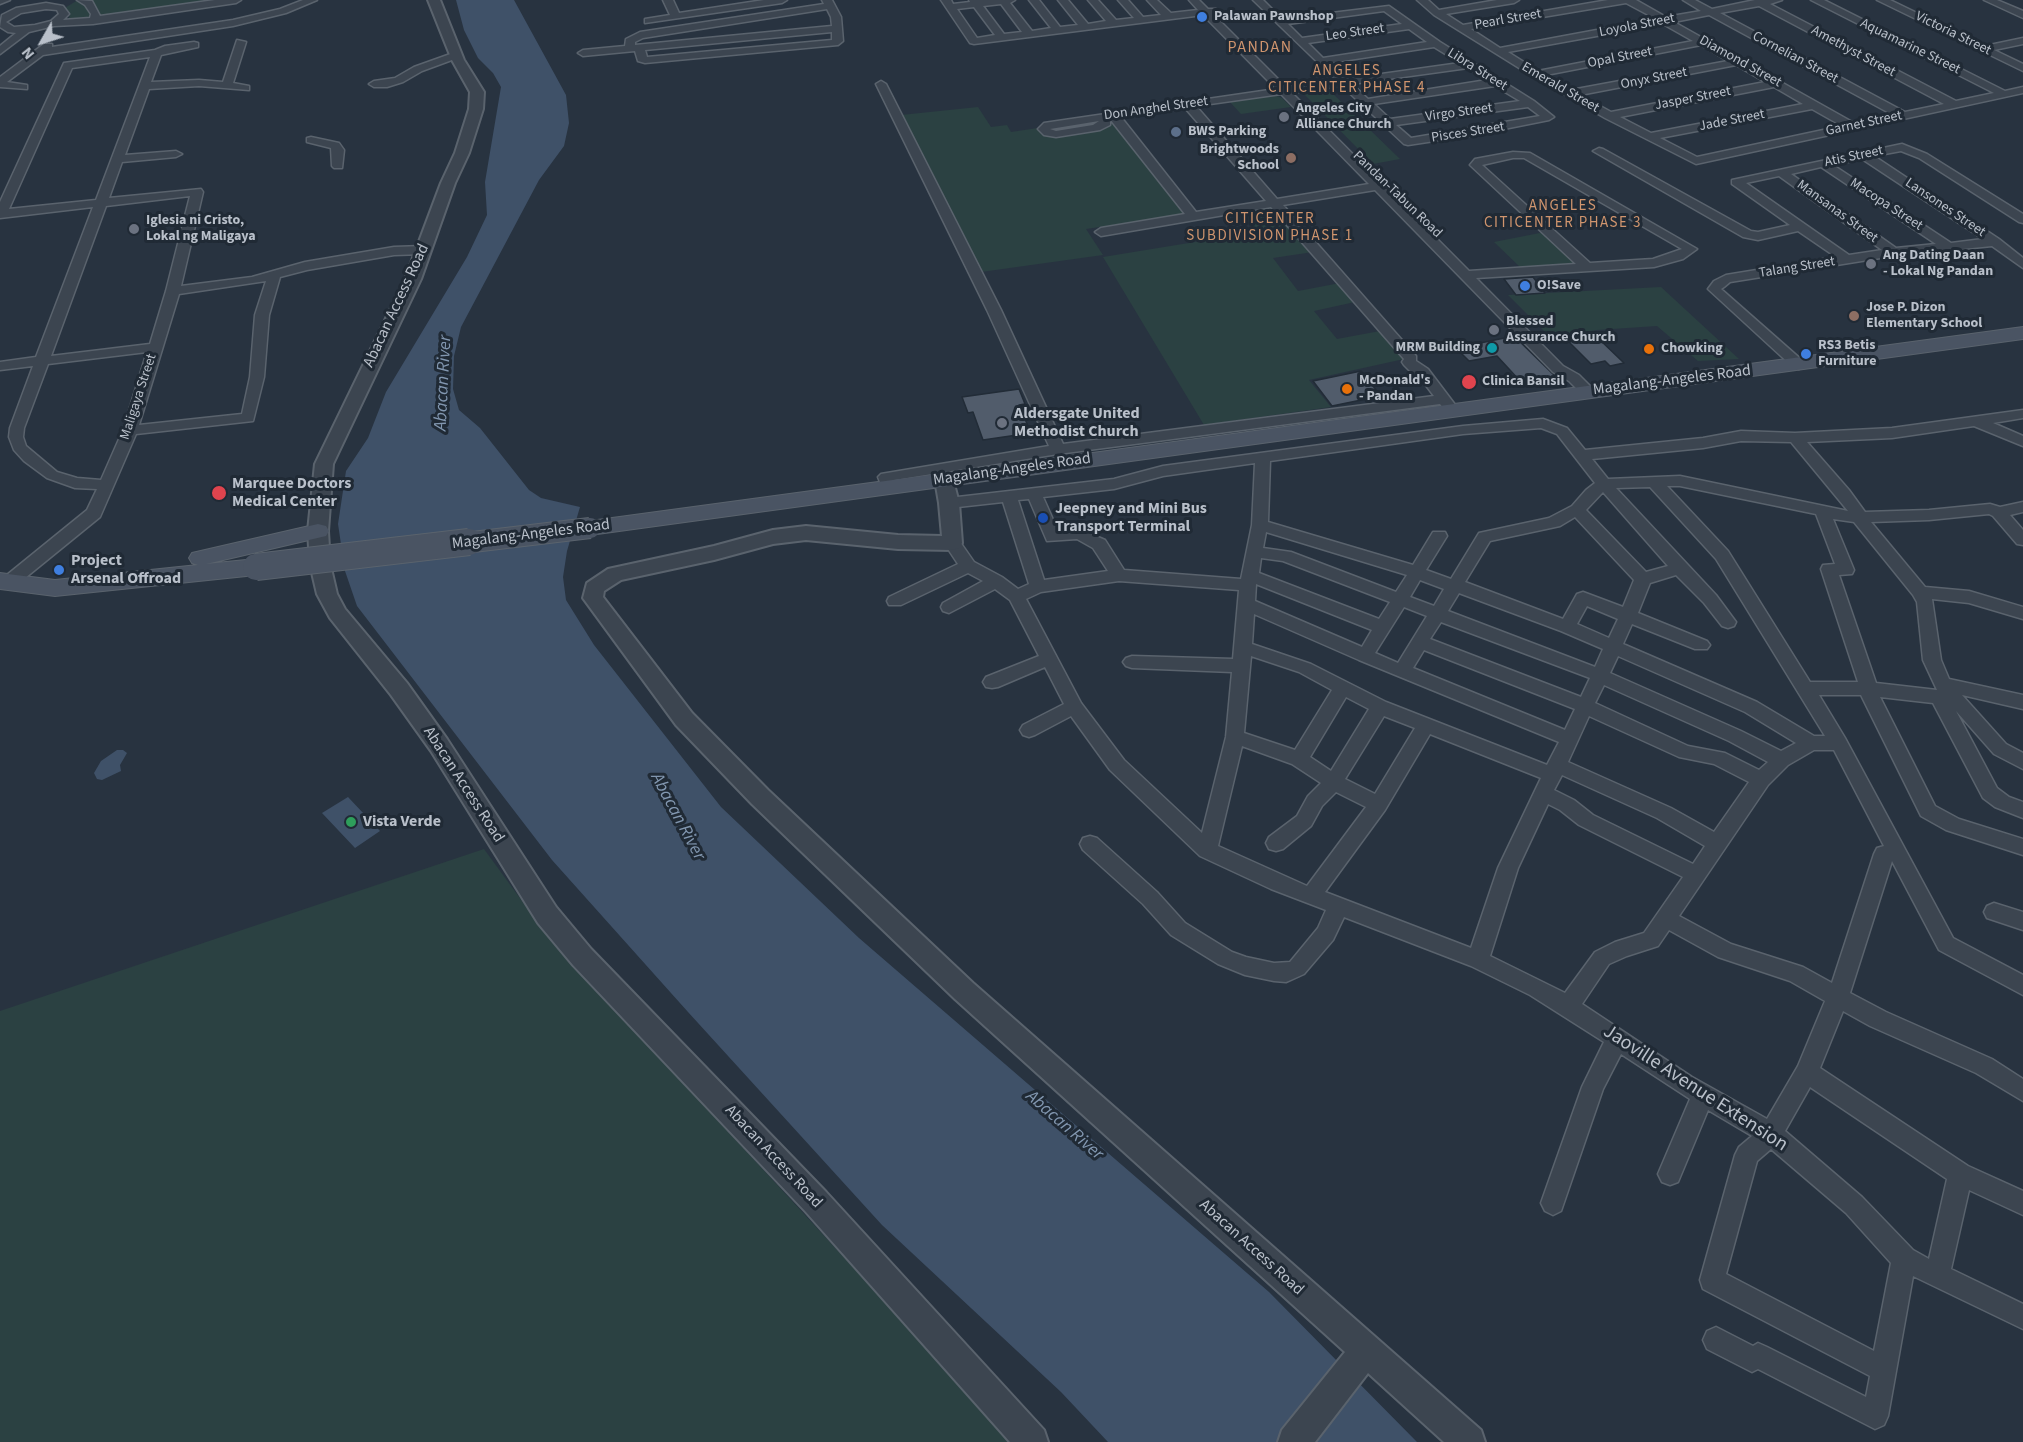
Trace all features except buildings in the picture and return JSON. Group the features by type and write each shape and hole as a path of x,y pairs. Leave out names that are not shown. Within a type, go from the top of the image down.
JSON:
{"main road":[{"name":"Magalang-Angeles Road","path":"11,578 55,588 590,528 944,480 1243,433 1581,385 1799,365 2023,333"},
{"path":"100,584 104,577 114,570 230,553 318,531"}],"street":[{"path":"0,1 5,0"},
{"path":"82,0 89,3 96,14 93,21"},
{"path":"56,21 64,14 59,3 19,10 1,20 2,26 12,30 25,30 56,21 93,21 236,0"},
{"path":"40,52 261,17 312,0"},
{"name":"Abacan Access Road","path":"434,0 456,55 477,92 476,109 462,153 448,183 413,279 327,454 324,464 318,531 320,564 327,594 337,613 399,689 439,745 547,915 582,957 816,1202 1032,1442"},
{"path":"668,0 692,27"},
{"path":"700,0 704,12"},
{"path":"648,21 782,0"},
{"path":"1003,0 1029,34"},
{"path":"948,4 1011,0"},
{"path":"1034,0 1057,30"},
{"path":"1063,0 1085,27"},
{"path":"1093,0 1113,23"},
{"path":"1123,0 1140,20"},
{"path":"1152,0 1168,16"},
{"name":"Pandan-Tabun Road","path":"1194,0 1210,11"},
{"name":"Pandan-Tabun Road","path":"1202,0 1377,186 1472,274"},
{"path":"1258,0 1388,123"},
{"name":"Emerald Street","path":"1422,0 1437,13 1498,51 1609,116 1692,160 1706,159"},
{"path":"1437,13 1514,0"},
{"name":"Diamond Street","path":"1627,0 1850,126"},
{"name":"Pearl Street","path":"1461,28 1627,0"},
{"name":"Cornelian Street","path":"1688,0 1903,116"},
{"name":"Loyola Street","path":"1498,51 1756,2 1777,0"},
{"name":"Aquamarine Street","path":"1816,0 2004,94"},
{"name":"Victoria Street","path":"1882,0 2023,68"},
{"path":"1989,0 2023,15"},
{"path":"975,2 1001,38"},
{"name":"Amethyst Street","path":"1756,2 1953,104"},
{"path":"828,3 836,17 838,41 645,60 629,42 636,36 692,27 828,3"},
{"path":"948,4 974,41 1210,11"},
{"name":"Libra Street","path":"1280,22 1386,8 1409,26 1549,117 1527,123"},
{"path":"168,11 169,33"},
{"name":"Leo Street","path":"1301,41 1409,26"},
{"path":"583,53 837,29"},
{"path":"0,41 12,30"},
{"path":"0,51 25,30"},
{"path":"1983,48 2023,41"},
{"path":"226,85 241,42"},
{"name":"Opal Street","path":"1537,74 1703,42"},
{"path":"0,83 52,43"},
{"path":"1321,61 1436,44"},
{"path":"1,214 68,65 156,53 165,49 194,45"},
{"path":"106,485 75,483 52,475 38,466 19,447 16,437 17,428 156,53"},
{"path":"374,84 387,84 399,80 418,69 456,55"},
{"name":"Onyx Street","path":"1570,93 1738,62"},
{"name":"Don Anghel Street","path":"1108,116 1470,65"},
{"path":"1366,102 1497,82"},
{"path":"0,83 23,87"},
{"path":"144,86 187,83 245,88"},
{"name":"Jasper Street","path":"1609,116 1777,83"},
{"path":"881,84 990,302 1058,449"},
{"name":"Garnet Street","path":"1706,159 2023,90"},
{"name":"Pandan-Tabun Road","path":"1287,91 1472,274 1558,369 1581,385"},
{"name":"Virgo Street","path":"1388,123 1530,103"},
{"path":"1188,104 1411,358 1409,362 1417,370 1423,372 1448,405"},
{"name":"Jade Street","path":"1649,137 1815,105"},
{"path":"1056,134 1101,126 1106,123 1108,116"},
{"path":"1108,116 1192,215"},
{"name":"Pisces Street","path":"1388,123 1408,142 1527,123"},
{"path":"311,140 335,145 338,150 338,166"},
{"name":"Atis Street","path":"1800,227 1736,182 1898,147 1911,150 2023,219"},
{"path":"1599,151 1747,234 1758,236 1800,227 1848,260"},
{"path":"117,159 176,154"},
{"path":"1472,274 1654,263 1679,256 1690,249 1526,155 1513,155 1479,161 1476,165 1587,267"},
{"name":"Lansones Street","path":"1864,155 1995,242 2023,264"},
{"name":"Macopa Street","path":"1824,164 1949,247"},
{"name":"Mansanas Street","path":"1781,172 1893,252"},
{"path":"1101,232 1192,215 1377,186"},
{"name":"Maligaya Street","path":"11,578 91,516 106,485 130,430 156,347 173,291 197,192 101,202"},
{"path":"1,214 101,202"},
{"name":"Talang Street","path":"1799,365 1714,289 1726,279 1893,252 1995,242"},
{"path":"173,291 274,276 305,266 394,251 424,250"},
{"path":"130,430 248,418 257,377 262,315 274,276"},
{"path":"0,366 156,347"},
{"path":"1582,455 1703,443 1741,436 1795,438 1892,432 2023,414"},
{"path":"1976,421 2023,441"},
{"path":"949,503 1114,484 1163,471 1451,431 1532,423 1550,425 1562,431 1604,484 1710,599 1728,622"},
{"path":"888,487 886,477 1058,449 1243,433"},
{"path":"1795,438 1848,498 1860,517 1920,592 1925,602 1932,660 1990,793 2002,802 2023,810"},
{"path":"1207,850 1235,737 1246,604 1260,525 1263,458"},
{"path":"944,480 949,503 952,543 968,566 996,581 1016,596 1038,586 1119,575 1249,580 1383,627"},
{"path":"1402,671 1485,537 1554,522 1577,510 1591,492 1604,484 1680,481 1860,517 1929,515 1990,509 1999,512 2023,507"},
{"path":"1655,483 1722,555 1806,688 1839,743 1946,944 2023,986"},
{"path":"1034,493 1053,537"},
{"path":"1009,496 1038,586"},
{"path":"1577,510 1642,579"},
{"path":"1822,511 1846,570 1829,569 1840,607 1867,680 1867,689 1928,811 1938,819 1953,825 2023,847"},
{"path":"1999,512 2023,540"},
{"path":"1260,525 1416,572 1453,586 1467,588 1567,627 1751,707 1811,744"},
{"name":"Abacan Access Road","path":"952,543 925,544 806,533 773,537 714,554 615,574 594,588 593,598 684,719 760,797 964,991 1362,1355 1469,1442"},
{"path":"1024,541 1079,534 1099,544 1119,575"},
{"path":"1365,656 1439,536"},
{"path":"1256,552 1285,556 1599,675 1735,736 1781,760"},
{"path":"895,601 968,566"},
{"path":"1642,579 1679,568"},
{"path":"1478,960 1508,868 1612,645 1628,616 1642,579"},
{"path":"949,607 996,581"},
{"path":"1920,592 1969,597 2023,613"},
{"name":"Jaoville Avenue Extension","path":"1016,596 1074,707 1117,765 1207,850 1278,883 1478,960 1568,1006 1616,1040 1703,1095 1771,1134 1854,1205 1904,1259 2023,1317"},
{"path":"1567,627 1583,598 1701,645"},
{"path":"1246,604 1365,656 1569,739"},
{"path":"1420,642 1585,706 1685,752 1718,758 1761,780"},
{"path":"1242,647 1305,668 1380,706 1551,778 1599,782 1664,813 1716,843"},
{"path":"992,682 1050,658"},
{"path":"1132,662 1241,666"},
{"path":"1299,759 1343,687"},
{"path":"1806,688 1945,693 2023,702"},
{"path":"1945,693 2000,749 2023,762"},
{"path":"1276,843 1304,821 1315,801 1334,782 1380,706"},
{"path":"1029,730 1074,707"},
{"path":"1312,895 1378,805 1426,725"},
{"path":"1235,737 1299,759 1334,782 1378,805"},
{"path":"1568,1006 1602,958 1622,948 1651,940 1761,780 1781,760 1811,744 1839,743"},
{"path":"1551,778 1567,805 1586,820 1695,874"},
{"path":"1090,844 1150,898 1178,929 1225,958 1245,966 1280,973 1297,968 1326,934 1339,905"},
{"path":"1884,1370 1712,1280 1747,1155 1771,1134 1807,1072 1838,996 1884,854 1896,851"},
{"path":"1994,912 2023,921"},
{"path":"1665,918 1725,951 1796,974 1916,1037 1984,1066 2023,1090"},
{"path":"1553,1203 1593,1087 1616,1040"},
{"path":"1807,1072 1960,1174 2023,1203"},
{"path":"1670,1174 1703,1095"},
{"path":"1937,1276 1952,1218 1960,1174"},
{"path":"1716,1340 1752,1359 1758,1356 1875,1416 1904,1259"},
{"path":"1294,1442 1362,1355"}],"green space":[{"path":"78,0 233,0 81,21 68,20 70,15 63,9"},
{"path":"1326,87 1400,159 1373,164 1301,91"},
{"path":"1275,95 1291,107 1241,114 1229,101"},
{"path":"978,107 991,127 1007,125 1011,132 1111,117 1186,214 1086,229 1103,255 981,272 901,115"},
{"path":"1270,206 1313,252 1273,258 1298,291 1340,283 1355,302 1314,311 1337,339 1380,331 1404,359 1309,380 1331,407 1204,425 1103,257 1256,232 1238,211"},
{"path":"1545,232 1575,263 1521,268 1494,242"},
{"path":"1661,287 1739,359 1698,361 1657,326 1597,330 1550,337 1508,295"},
{"path":"484,849 536,920 584,975 1014,1442 0,1442 0,1011"}],"water":[{"name":"Abacan River","path":"456,0 514,0 566,95 569,123 564,146 539,180 461,327 454,356 453,389 459,410 480,428 529,490 541,498 580,507 567,551 563,577 566,600 594,645 721,807 859,938 1269,1292 1417,1442 1108,1442 1061,1392 882,1225 688,1012 552,860 357,606 345,571 338,524 346,471 368,438 386,392 467,257 487,215 485,182 501,87 493,73 478,58 464,30"},
{"path":"117,750 127,753 120,765 121,771 102,780 97,779 94,773 101,761"},
{"name":"Vista Verde","path":"348,797 380,831 355,848 322,813"}],"place":[{"name":"Palawan Pawnshop","path":"1202,17"},
{"name":"Angeles City Alliance Church","path":"1284,117"},
{"name":"BWS Parking","path":"1176,132"},
{"name":"Brightwoods School","path":"1291,158"},
{"name":"Iglesia ni Cristo, Lokal ng Maligaya","path":"134,229"},
{"name":"Ang Dating Daan - Lokal Ng Pandan","path":"1871,264"},
{"name":"O!Save","path":"1525,286"},
{"name":"Jose P. Dizon Elementary School","path":"1854,316"},
{"name":"Blessed Assurance Church","path":"1494,330"},
{"name":"MRM Building","path":"1492,348"},
{"name":"Chowking","path":"1649,349"},
{"name":"RS3 Betis Furniture","path":"1806,354"},
{"name":"Clinica Bansil","path":"1469,382"},
{"name":"McDonald's - Pandan","path":"1347,389"},
{"name":"Aldersgate United Methodist Church","path":"1002,423"},
{"name":"Marquee Doctors Medical Center","path":"219,493"},
{"name":"Jeepney and Mini Bus Transport Terminal","path":"1043,518"},
{"name":"Project Arsenal Offroad","path":"59,570"},
{"name":"Vista Verde","path":"351,822"}],"district":[{"name":"PANDAN","path":"1260,48"},
{"name":"ANGELES CITICENTER PHASE 4","path":"1347,80"},
{"name":"ANGELES CITICENTER PHASE 3","path":"1563,216"},
{"name":"CITICENTER SUBDIVISION PHASE 1","path":"1270,228"}]}
